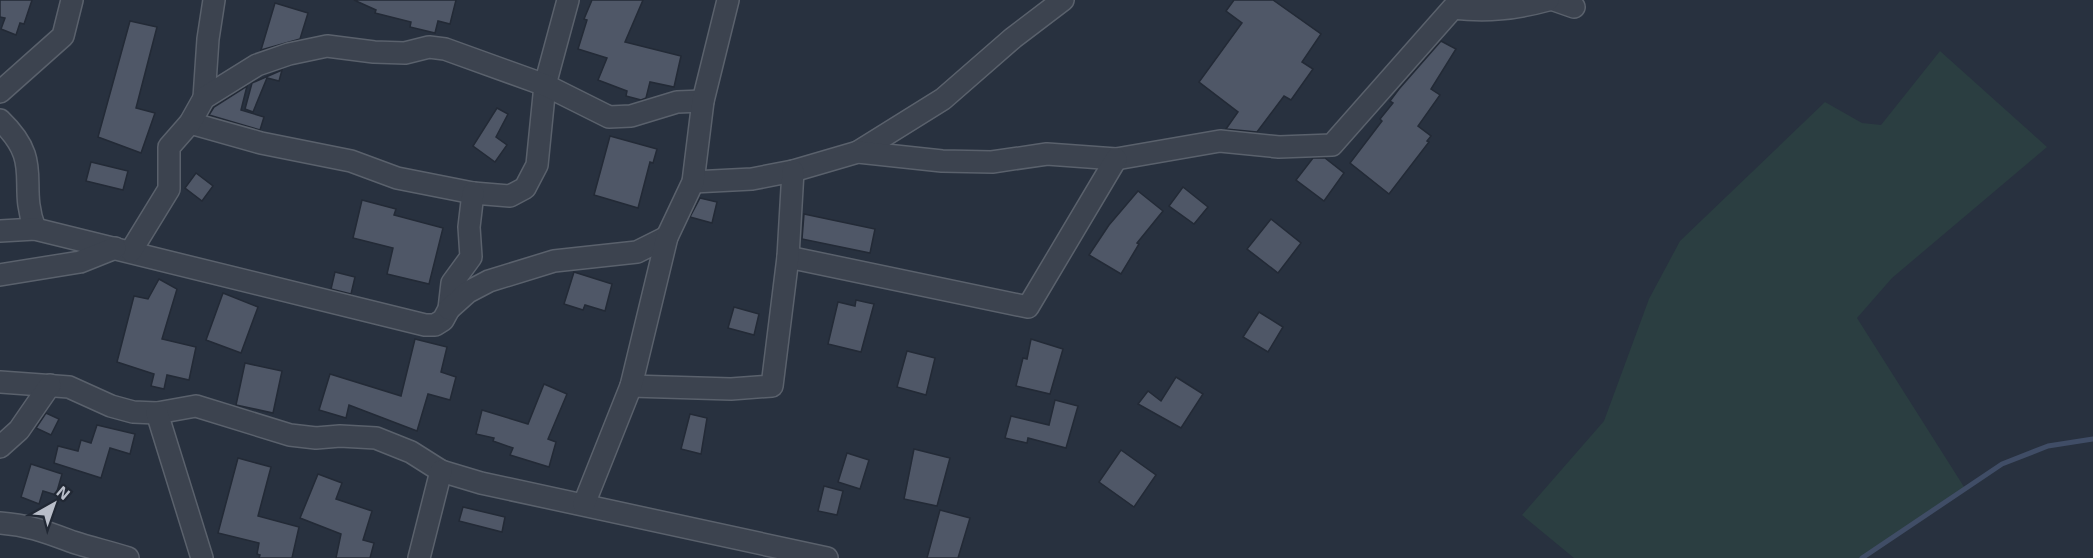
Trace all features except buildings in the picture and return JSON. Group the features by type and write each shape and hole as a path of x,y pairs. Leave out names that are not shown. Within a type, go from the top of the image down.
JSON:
{"street":[{"path":"0,92 63,36 72,0"},
{"path":"0,275 80,262 123,250 169,189 169,147 190,123 204,98 208,39 214,0"},
{"path":"190,123 304,154 351,160 397,177 473,194 510,196 525,188 537,165 545,85 568,0"},
{"path":"584,504 631,386 667,237 693,182 703,101 728,0"},
{"path":"693,182 752,179 793,171 858,152 943,99 1013,38 1063,0"},
{"path":"858,152 952,161 992,162 1047,154 1116,159 1220,141 1279,147 1332,145 1453,8 1485,11 1515,9 1548,0"},
{"path":"204,98 257,65 289,54 327,46 405,53 429,48 445,49 545,85 609,117 619,119 676,102 703,101"},
{"path":"0,120 22,145 29,169 28,212 35,229"},
{"path":"788,257 1028,307 1116,159"},
{"path":"631,386 731,389 772,386 788,257 793,171"},
{"path":"449,309 452,283 471,257 469,226 473,194"},
{"path":"4,234 35,229 425,325 435,325 468,292 489,281 554,261 637,252 667,237"},
{"path":"0,382 69,387 111,406 133,412 157,413 196,406 290,435 316,438 340,436 376,438 411,452 441,471 481,483 584,504 800,555 827,558"},
{"path":"0,447 19,430 50,385"},
{"path":"157,413 202,558"},
{"path":"419,558 441,471"},
{"path":"0,523 38,528 74,542 128,558"}],"shaded area":[{"path":"1940,51 2047,147 1892,278 1857,318 1966,490 1862,558 1574,558 1522,515 1604,421 1649,299 1680,241 1825,102 1862,123 1881,125"}],"waterway":[{"path":"1862,558 2002,464 2048,446 2093,439"}]}
